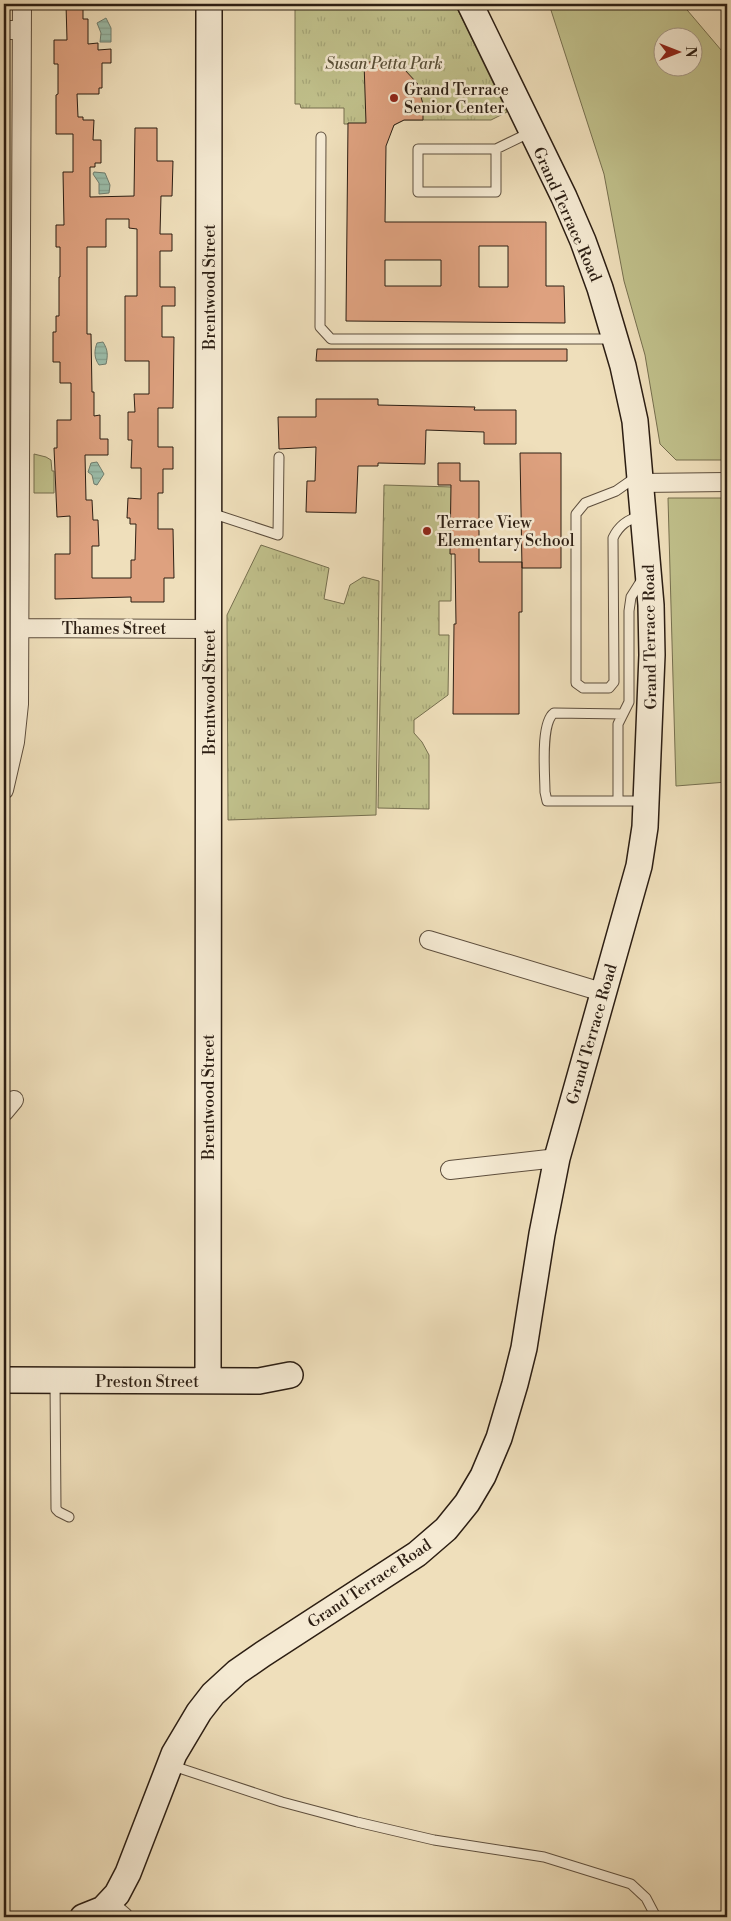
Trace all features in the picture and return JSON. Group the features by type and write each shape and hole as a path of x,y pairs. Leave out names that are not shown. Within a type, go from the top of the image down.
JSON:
{"street":[{"path":"4,790 11,765 18,724 22,4"},
{"name":"Brentwood Street","path":"208,1381 209,4"},
{"name":"Grand Terrace Road","path":"83,1917 117,1910 117,1894 128,1873 170,1765 186,1732 213,1694 237,1672 263,1654 417,1554 446,1529 467,1503 483,1476 498,1438 515,1384 524,1348 534,1279 557,1158 602,992 639,866 645,827 646,801 635,710 652,625 635,421 624,366 600,288 583,241 564,197 470,4"},
{"path":"4,30 22,30"},
{"path":"641,478 727,482"},
{"name":"Thames Street","path":"20,628 209,629"},
{"path":"429,940 602,992"},
{"path":"450,1170 557,1158"},
{"name":"Preston Street","path":"4,1380 259,1381 290,1375"}],"lane":[{"path":"496,149 496,192 418,192 418,149 496,149 531,132"},
{"path":"321,137 320,327 331,340 615,338"},
{"path":"209,512 278,534 278,456"},
{"path":"641,478 585,504 576,514 576,683 582,688 609,688 614,682 612,538 624,522 644,515"},
{"path":"618,802 618,724 635,710"},
{"path":"635,710 554,713 550,716 545,727 544,792 547,801 646,801"},
{"path":"55,1380 56,1509 58,1512 69,1517"},
{"path":"170,1765 282,1802 357,1822 434,1840 544,1857 631,1884 646,1898 656,1917"}],"green space":[{"name":"Susan Petta Park","path":"295,4 455,4 507,112 491,120 404,120 394,125 391,131 369,124 344,124 344,108 301,108 300,104 295,104"},
{"path":"549,4 682,4 702,28 654,28 654,78 704,78 704,30 727,57 727,460 676,460 660,444 645,355 624,281 604,174"},
{"path":"34,454 51,460 52,471 54,471 54,493 34,493"},
{"path":"384,485 452,487 451,601 439,601 439,635 449,635 448,695 414,720 414,733 422,742 429,755 429,809 378,808"},
{"path":"668,498 727,498 727,782 676,786"},
{"path":"261,545 329,568 324,599 344,604 350,585 363,577 379,581 376,815 228,820 227,615"}],"shaded area":[{"path":"106,18 111,28 111,42 100,42 101,33 97,23"},
{"path":"94,172 105,173 110,185 109,193 99,194 99,183 93,174"},
{"path":"103,342 107,350 107,361 106,364 99,365 95,357 95,349 97,343"},
{"path":"97,462 104,474 97,485 94,484 92,475 88,472 91,463"}],"building":[{"path":"66,4 83,4 83,19 88,19 88,44 98,43 98,50 111,49 111,63 102,63 102,88 99,88 99,94 77,94 78,117 83,117 83,120 94,120 93,140 101,140 101,163 95,163 95,167 90,167 90,197 134,196 135,128 157,128 157,161 173,161 172,196 161,196 160,234 172,234 172,251 160,251 160,287 175,287 175,306 162,306 162,337 174,337 173,408 158,408 158,447 173,447 173,469 163,469 163,493 158,493 158,529 173,529 174,578 164,578 164,602 131,602 131,597 55,599 55,554 70,554 70,516 57,517 54,448 57,448 57,420 71,420 71,383 60,383 60,362 53,362 53,332 56,332 56,316 59,316 60,277 60,247 56,247 56,225 64,225 63,172 73,172 73,134 56,134 58,64 54,64 54,40 67,40","holes":["106,219 129,219 129,228 137,229 137,296 125,296 125,361 149,361 149,394 134,394 135,412 128,412 128,440 132,440 131,468 141,468 141,499 128,498 127,518 130,518 130,524 136,524 135,560 131,560 131,578 92,578 92,546 99,546 98,520 93,520 92,500 86,500 85,455 108,455 108,439 100,439 100,415 94,416 91,334 87,334 87,247 106,247"]},
{"path":"364,62 384,62 404,69 417,83 423,104 423,120 404,120 394,125 386,146 385,222 546,222 546,286 564,286 565,323 346,321 348,123 366,123","holes":["479,246 508,246 508,287 479,287","385,260 441,260 441,286 385,286"]},
{"path":"317,349 567,349 567,361 316,361"},
{"path":"316,399 378,399 378,405 475,407 474,410 516,410 516,444 484,444 484,432 426,430 425,464 378,463 378,466 358,466 356,513 306,512 307,481 315,481 316,447 279,449 278,417 316,417"},
{"path":"520,453 561,453 561,568 522,568"},
{"path":"438,463 460,463 460,481 479,481 479,562 522,562 522,612 519,612 519,714 453,714 454,624 456,624 455,554 450,554 451,485 438,485"}],"place":[{"name":"Grand Terrace Senior Center","path":"394,98"},
{"name":"Terrace View Elementary School","path":"427,531"}]}
